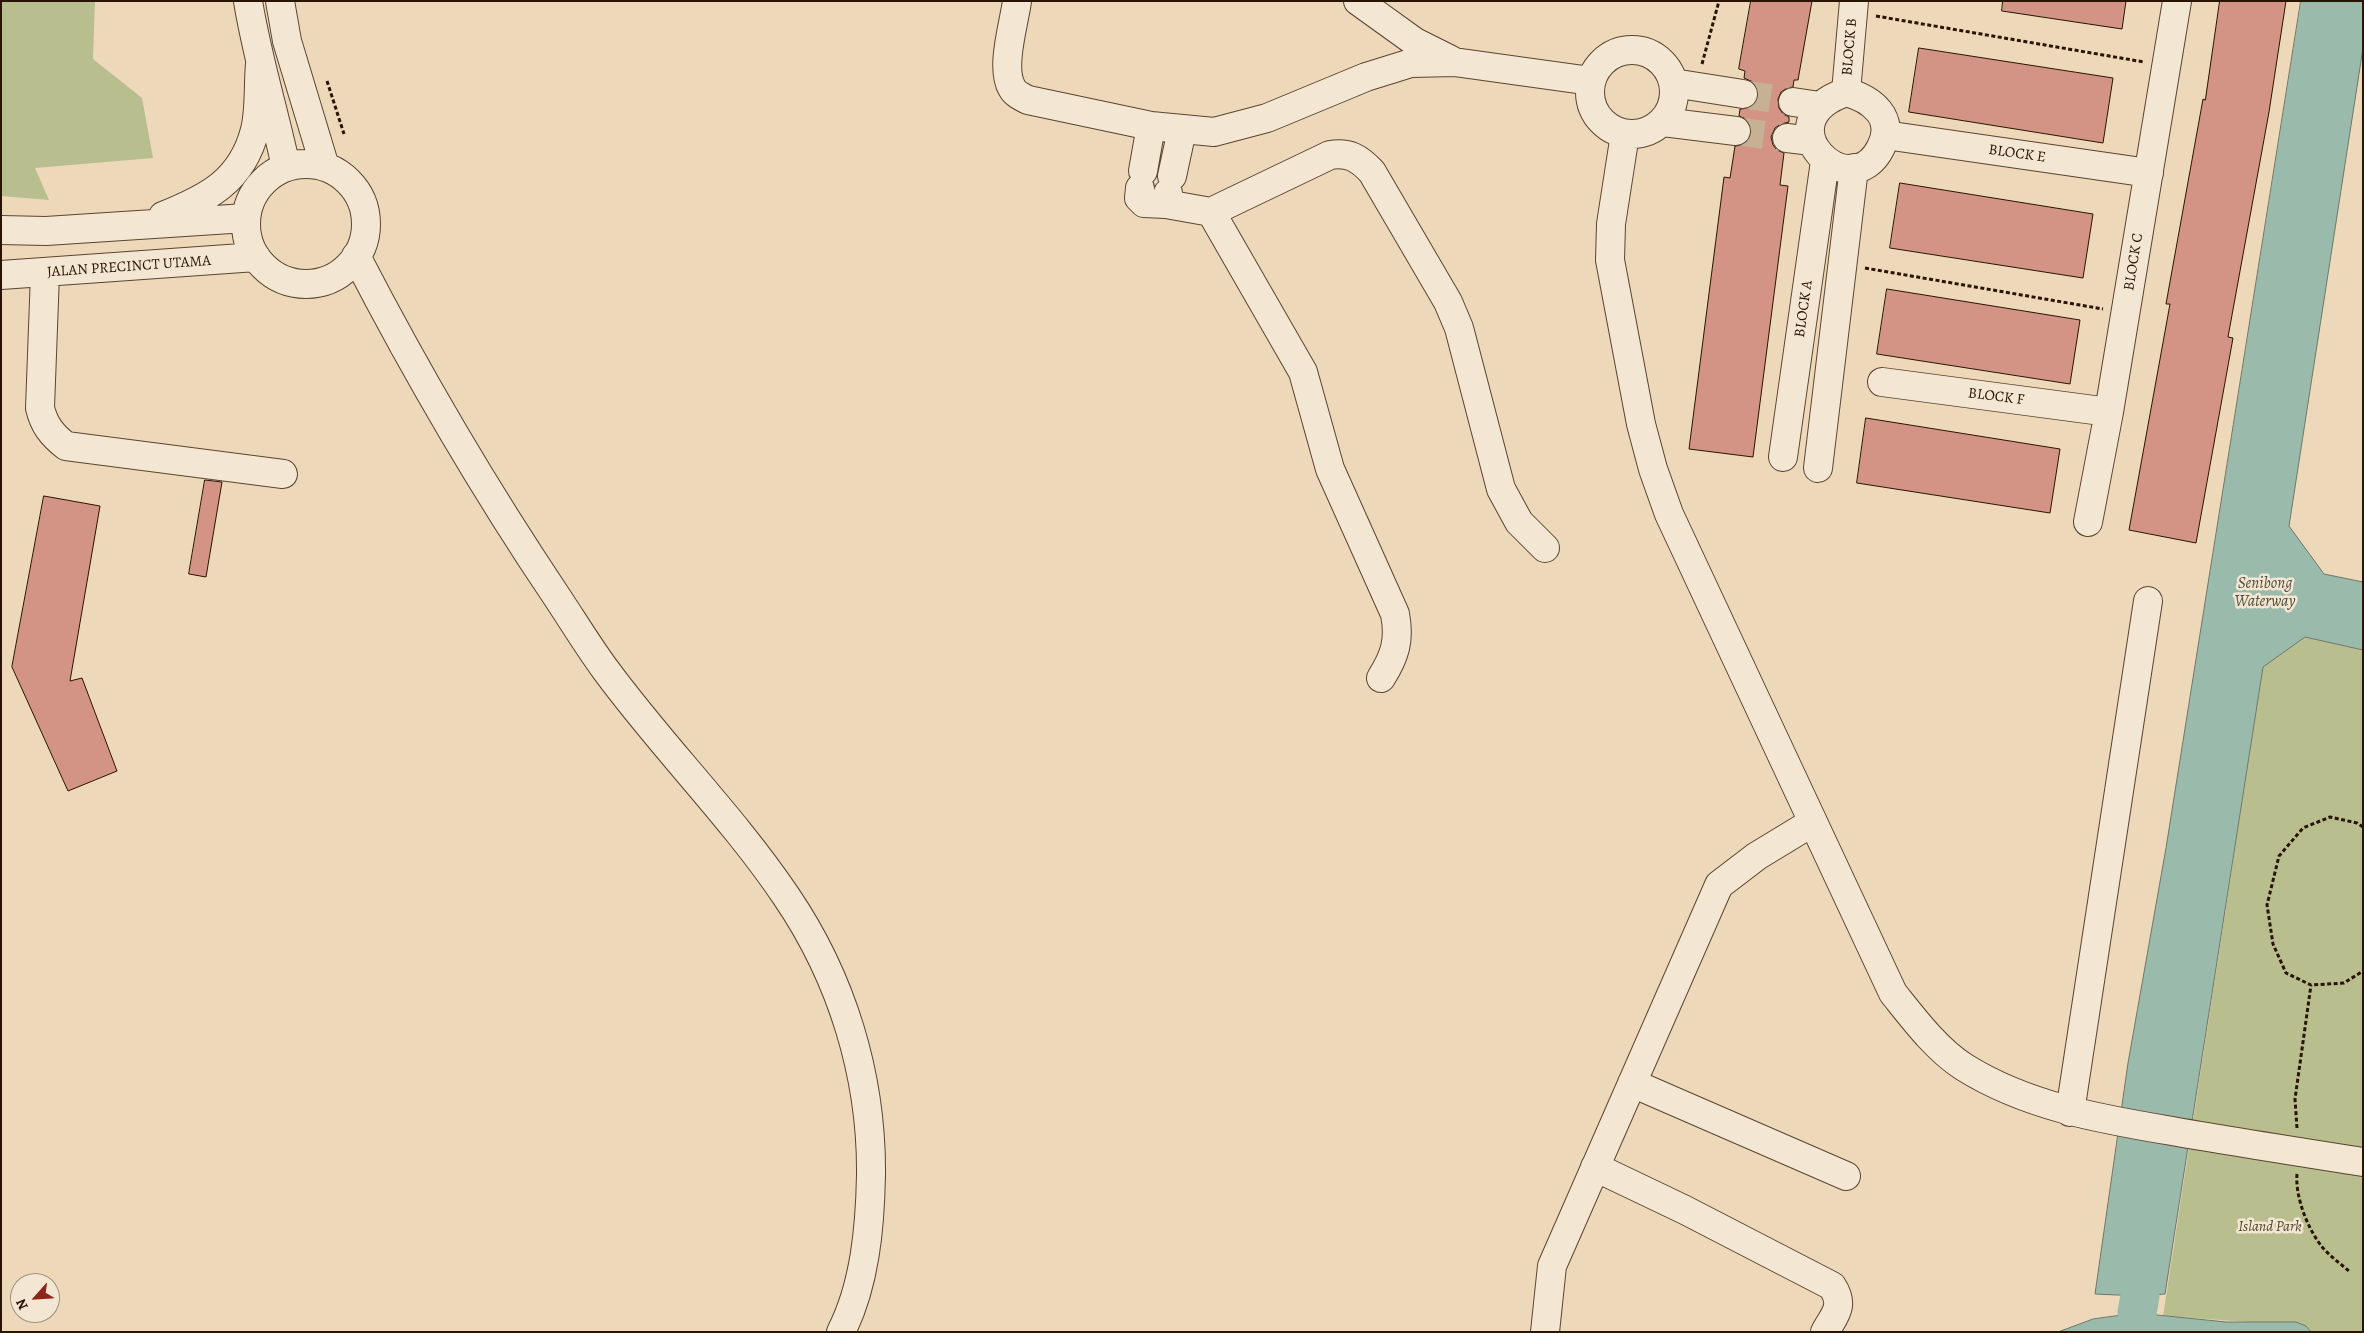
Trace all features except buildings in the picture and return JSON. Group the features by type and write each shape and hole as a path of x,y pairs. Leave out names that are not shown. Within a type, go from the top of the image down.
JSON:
{"street":[{"path":"248,1 260,64 275,115 286,167"},
{"path":"280,1 287,41 325,167"},
{"path":"1018,1 1007,72 1012,89 1018,95 1028,100 1151,126 1214,132 1267,118 1391,67 1411,63 1454,62 1591,81"},
{"path":"1358,1 1415,42 1454,62"},
{"name":"BLOCK C","path":"2088,522 2110,412 2177,1"},
{"name":"BLOCK B","path":"1846,92 1854,7"},
{"path":"1684,85 1674,97 1670,110 1663,122 1651,130 1638,134 1625,134 1611,130 1600,121 1593,109 1589,95 1591,81 1597,68 1606,58 1619,52 1633,50 1647,52 1659,59 1684,85 1743,94"},
{"path":"139,225 208,196 231,178 241,164 255,128 260,64"},
{"path":"1846,92 1871,102 1879,111 1884,122 1885,135 1876,157 1866,164 1854,168 1839,168 1808,146 1812,123 1820,106 1846,92"},
{"path":"1793,102 1820,106"},
{"path":"1663,122 1736,131"},
{"path":"1151,126 1139,198 1144,203 1169,191"},
{"path":"1169,191 1182,130"},
{"path":"1625,134 1611,224 1610,260 1641,424 1653,469 1669,514 1893,993 1921,1029 1962,1066 2004,1088 2070,1112 2240,1143 2363,1162"},
{"name":"BLOCK E","path":"1885,135 2149,173"},
{"name":"BLOCK A","path":"1783,457 1808,146"},
{"path":"1211,212 1330,155 1353,156 1362,161 1372,172 1448,302 1459,328 1501,488 1519,522 1545,548"},
{"path":"312,164 325,167 339,174 350,184 359,197 366,227 363,242 347,268 335,277 307,284 292,283 278,277 256,257 248,239 246,218 252,198 263,181 286,167 312,164"},
{"path":"1818,468 1854,168"},
{"path":"1169,191 1211,212 1303,372 1330,469 1395,614 1398,629 1397,645 1393,660 1381,678"},
{"path":"1,230 46,231 246,218"},
{"path":"356,256 404,349 446,422 522,544 605,669 787,897 822,959 848,1017 864,1086 871,1139 871,1198 864,1260 849,1315 841,1332"},
{"name":"JALAN PRECINCT UTAMA","path":"1,275 45,274 256,257"},
{"path":"45,274 40,408 45,422 56,438 66,446 283,474"},
{"name":"BLOCK F","path":"1882,382 2110,412"},
{"path":"2070,1112 2148,601"},
{"path":"1545,1332 1552,1266 1719,885 1758,856 1813,822"},
{"path":"1632,1083 1846,1176"},
{"path":"1595,1167 1685,1210 1832,1286 1838,1296 1839,1306 1825,1332"}],"path":[{"path":"1684,85 1712,34 1719,1"},
{"path":"1854,7 2166,66"},
{"path":"324,72 344,134"},
{"path":"1843,264 2126,312"},
{"path":"2363,827 2357,823 2330,817 2303,828 2279,856 2267,906 2273,944 2286,973 2312,985 2344,983 2363,971"},
{"path":"2312,985 2295,1099 2299,1152 2296,1186 2301,1209 2322,1247 2350,1272"}],"green space":[{"path":"1,1 95,1 93,59 142,98 153,158 35,168 49,200 1,196"},
{"name":"Island Park","path":"2305,637 2363,650 2363,1332 2311,1332 2306,1326 2163,1316 2263,667"}],"water":[{"name":"Senibong Waterway","path":"2301,1 2363,1 2363,48 2289,526 2324,574 2363,582 2363,650 2305,637 2263,667 2165,1294 2140,1296 2095,1294 2128,1063 2166,848"},
{"path":"2137,1313 2226,1322 2296,1322 2306,1326 2311,1332 2058,1332 2093,1319"}],"waterway":[{"path":"2137,1313 2140,1296"}],"tunnel":[{"path":"1743,94 1793,102"},
{"path":"1736,131 1787,138"}]}
